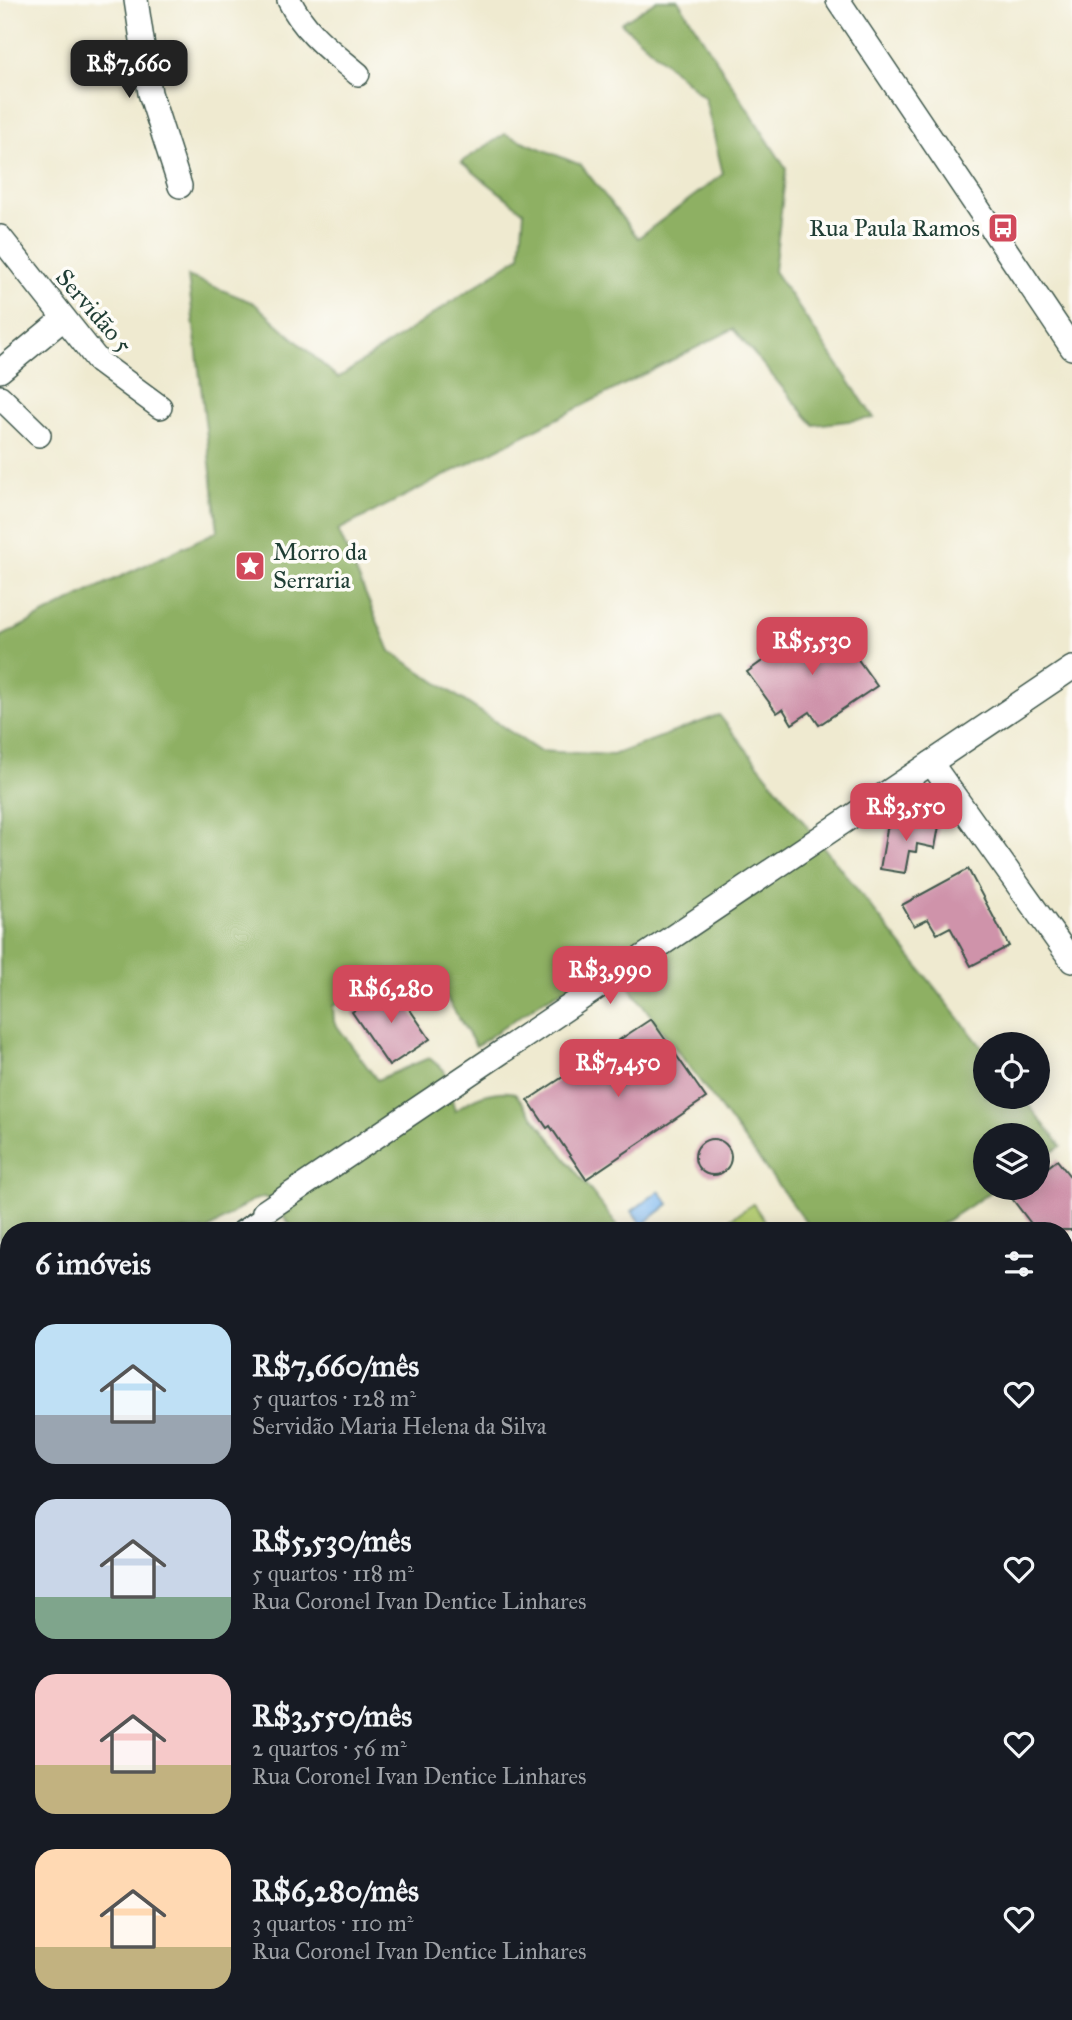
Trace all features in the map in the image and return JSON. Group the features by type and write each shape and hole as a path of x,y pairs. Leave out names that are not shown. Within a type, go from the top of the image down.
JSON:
{"street":[{"path":"136,0 150,93 180,186"},
{"path":"289,0 299,20 358,74"},
{"path":"838,0 1072,348"},
{"name":"Servidão 5","path":"0,237 99,362 160,407"},
{"path":"0,371 63,319"},
{"path":"0,397 39,436"},
{"path":"264,1212 1072,668"},
{"path":"931,763 1072,961"}],"lane":[{"path":"249,1222 264,1212"}],"green space":[{"path":"657,0 678,0 786,169 774,271 874,418 814,425 733,329 338,530 390,651 539,751 613,755 719,715 973,1036 973,1109 1032,1109 1043,1123 973,1123 973,1200 978,1200 944,1222 806,1222 612,964 542,1001 476,1046 441,989 409,990 382,978 333,1006 334,1022 377,1080 429,1058 444,1070 455,1111 483,1095 515,1093 615,1222 288,1222 272,1201 264,1197 251,1201 219,1222 0,1222 0,637 218,531 188,276 254,303 338,378 520,256 524,212 461,162 505,134 581,165 638,238 723,174 705,98 621,23"},
{"path":"1050,1132 1061,1146 1050,1153"},
{"path":"753,1204 765,1222 725,1222"}],"water":[{"path":"659,1191 669,1204 646,1222 640,1222 632,1211"}],"building":[{"path":"812,625 820,637 836,629 877,686 819,725 810,712 792,724 783,709 777,713 747,672"},
{"path":"901,819 939,826 935,848 917,844 916,852 909,851 905,873 880,869 887,829"},
{"path":"968,869 1009,946 971,966 950,927 937,934 928,919 914,926 902,905"},
{"path":"393,985 430,1039 389,1066 352,1012"},
{"path":"651,1019 706,1098 586,1179 550,1126 547,1128 528,1100"},
{"path":"713,1139 726,1144 731,1157 726,1170 713,1175 700,1170 695,1157 700,1144"},
{"path":"1057,1160 1072,1179 1072,1222 1030,1222 1013,1200 1050,1200 1050,1166"}],"place":[{"name":"Rua Paula Ramos","path":"1003,228"},
{"name":"Morro da Serraria","path":"250,566"}]}
